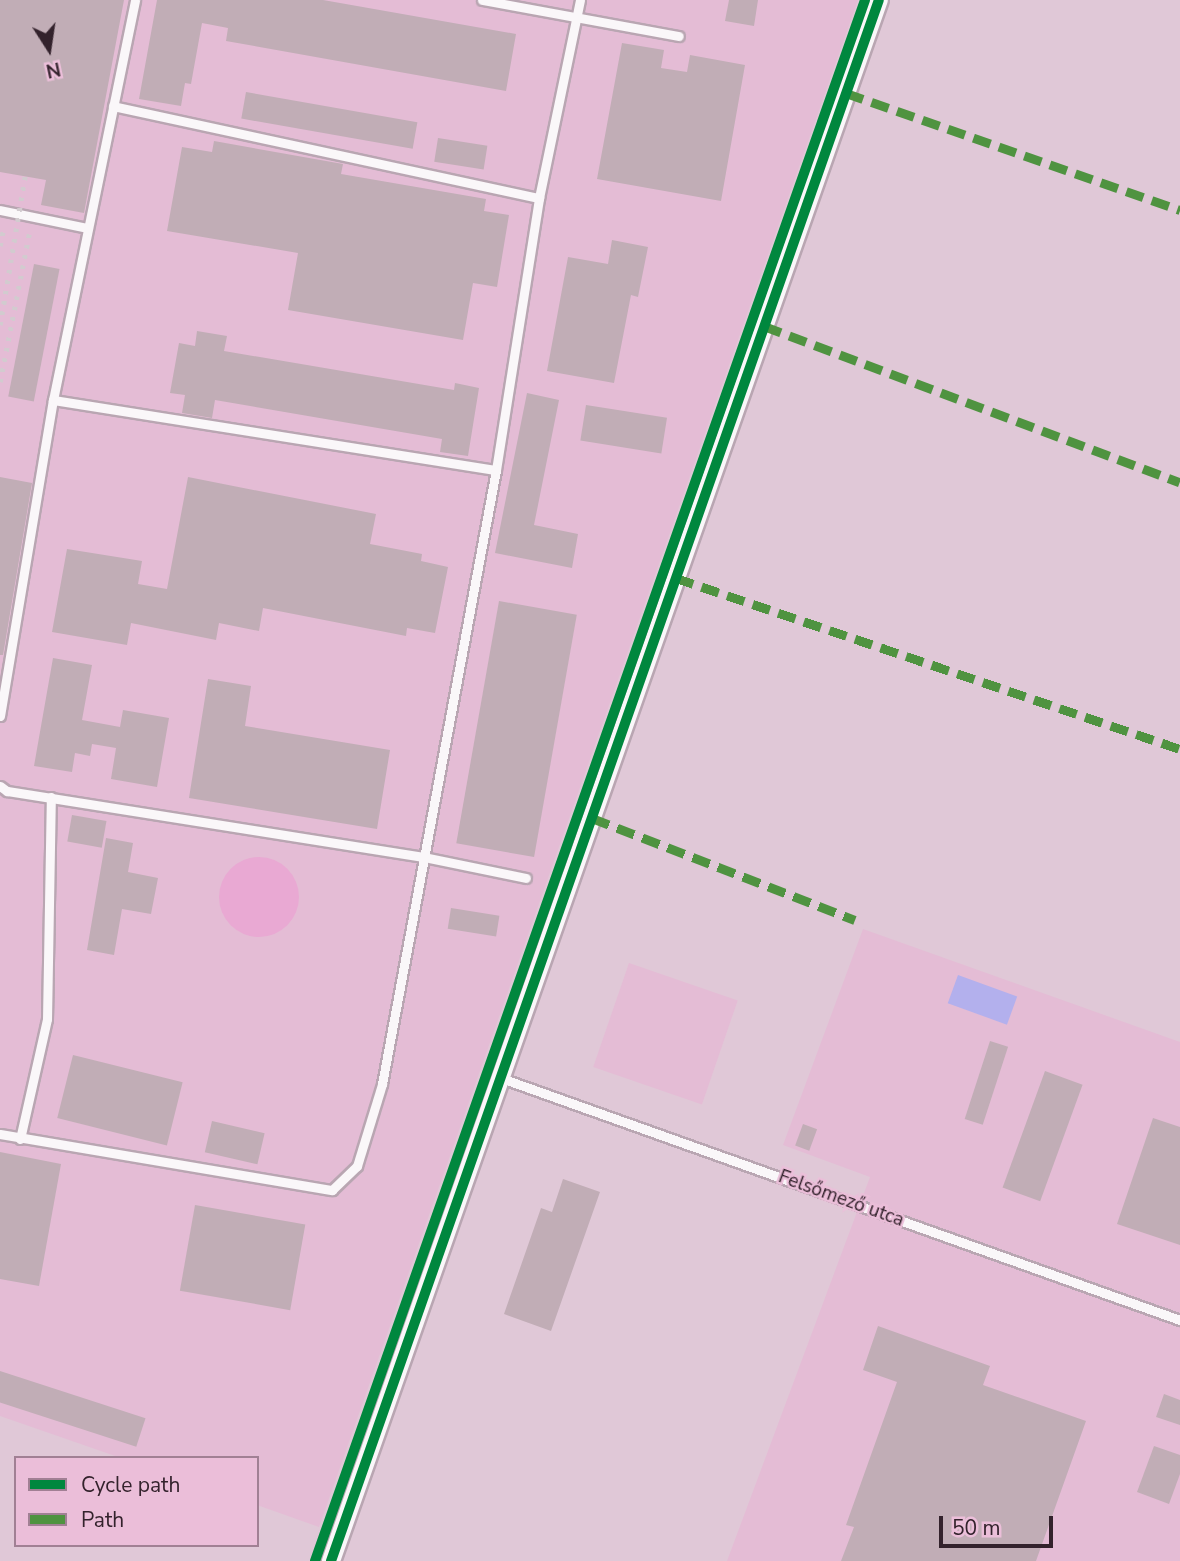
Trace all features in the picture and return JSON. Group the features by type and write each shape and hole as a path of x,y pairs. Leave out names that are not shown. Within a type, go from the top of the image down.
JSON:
{"street":[{"path":"331,1561 878,0"}],"lane":[{"path":"0,716 53,400 135,0"},
{"path":"482,0 679,36"},
{"path":"0,1134 332,1190 357,1166 382,1084 496,470 539,198 580,0"},
{"path":"113,106 539,198"},
{"path":"0,210 87,228"},
{"path":"53,400 496,470"},
{"path":"0,786 7,791 424,857 526,878"},
{"path":"20,1139 47,1019 51,797"},
{"name":"Felsőmező utca","path":"501,1078 1180,1320"}],"shaded area":[{"path":"0,0 858,0 319,1527 259,1506 259,1456 115,1456 0,1416"},
{"path":"259,857 274,860 287,869 296,882 299,897 296,912 287,925 274,934 259,937 244,934 231,925 222,912 219,897 222,882 231,869 244,860"},
{"path":"863,929 1180,1042 1180,1561 727,1561 870,1177 783,1145"},
{"path":"629,963 738,1000 702,1104 593,1067"}],"water":[{"path":"958,975 1017,997 1007,1025 948,1003"}],"building":[{"path":"0,0 124,0 84,213 41,205 46,180 0,172"},
{"path":"157,0 323,0 516,34 506,91 226,41 228,28 202,23 191,84 185,83 181,106 139,99"},
{"path":"729,0 758,0 754,26 725,21"},
{"path":"622,43 664,50 661,68 687,72 690,55 745,65 721,201 597,179"},
{"path":"246,92 417,122 413,149 241,119"},
{"path":"438,138 487,146 484,170 434,162"},
{"path":"214,141 343,164 341,174 486,199 484,211 509,215 497,287 473,283 463,340 288,310 298,253 167,231 182,147 212,152"},
{"path":"612,240 648,247 638,297 631,295 614,383 547,371 568,257 608,264"},
{"path":"34,264 60,269 34,401 8,397"},
{"path":"197,331 227,336 224,351 454,390 455,383 479,388 468,456 440,452 442,439 215,400 212,418 182,413 185,395 170,393 179,343 195,346"},
{"path":"527,393 559,400 534,525 578,534 572,568 495,553"},
{"path":"586,405 667,418 661,453 580,441"},
{"path":"0,477 32,483 3,655 0,655"},
{"path":"188,477 376,514 370,544 422,554 421,561 448,567 435,633 407,628 406,636 263,608 259,631 219,623 216,640 131,623 127,645 52,632 67,549 142,561 138,584 167,589"},
{"path":"499,601 577,615 534,857 456,843"},
{"path":"53,658 92,665 82,720 120,727 123,710 169,718 157,787 111,779 116,748 92,744 90,756 75,753 72,772 34,766"},
{"path":"208,679 251,686 245,726 390,750 377,829 189,798"},
{"path":"72,815 106,821 102,848 67,842"},
{"path":"106,838 133,843 128,872 158,878 151,914 122,909 114,955 87,950"},
{"path":"451,908 499,916 496,936 448,929"},
{"path":"990,1041 1008,1047 983,1125 965,1119"},
{"path":"73,1055 183,1082 167,1145 57,1118"},
{"path":"1045,1071 1083,1085 1040,1201 1003,1188"},
{"path":"1153,1118 1180,1127 1180,1245 1117,1224"},
{"path":"212,1121 265,1133 257,1164 205,1152"},
{"path":"803,1124 817,1129 809,1151 795,1146"},
{"path":"0,1152 61,1164 39,1286 0,1279"},
{"path":"563,1179 600,1192 551,1331 504,1314 541,1208 552,1212"},
{"path":"195,1205 305,1224 290,1310 180,1291"},
{"path":"878,1326 990,1366 983,1385 1086,1421 1036,1561 841,1561 854,1527 846,1525 897,1382 863,1370"},
{"path":"0,1371 146,1418 136,1447 0,1403"},
{"path":"1164,1394 1180,1400 1180,1425 1156,1417"},
{"path":"1154,1446 1180,1455 1180,1474 1169,1504 1137,1492"}],"railway":[{"path":"0,325 25,176"},
{"path":"0,246 3,230"},
{"path":"0,382 29,234"}],"marked path":[{"path":"846,93 1180,210"},
{"path":"764,326 1180,482"},
{"path":"676,578 1180,749"},
{"path":"592,818 855,920"}],"cycle path":[{"path":"315,1561 865,0"},
{"path":"331,1561 879,0"}]}
